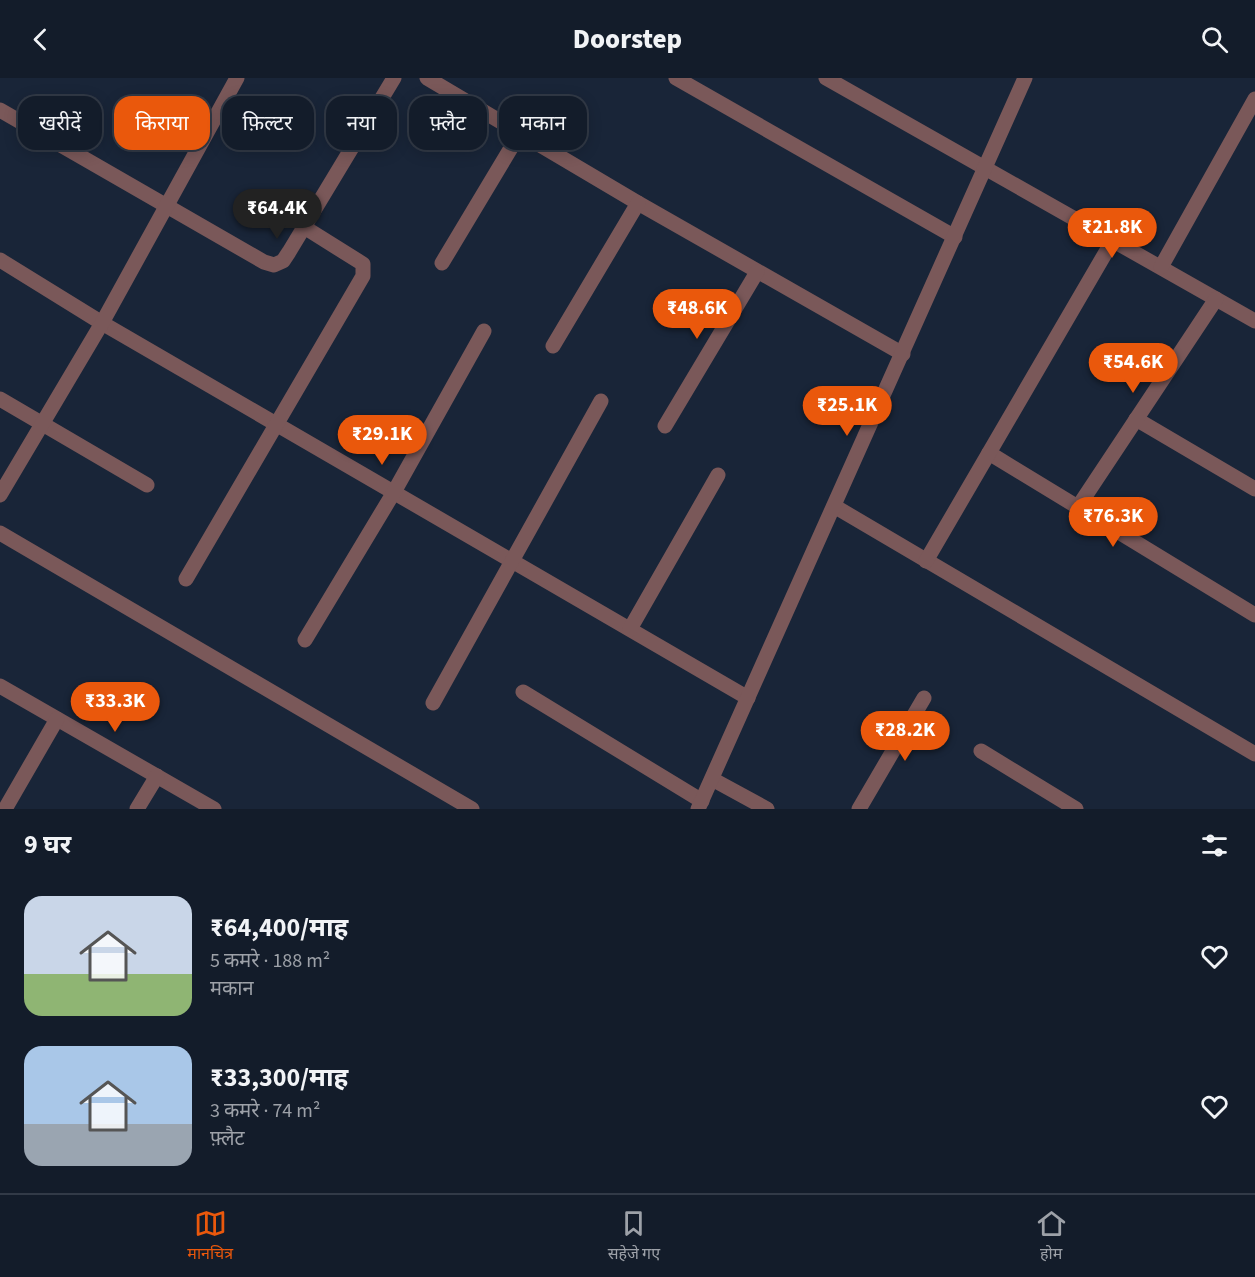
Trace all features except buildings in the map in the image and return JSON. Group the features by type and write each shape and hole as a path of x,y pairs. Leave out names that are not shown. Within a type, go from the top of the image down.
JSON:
{"street":[{"path":"0,495 102,323 237,78"},
{"path":"0,110 274,266 283,261 394,78"},
{"path":"427,78 499,121"},
{"path":"676,78 955,237"},
{"path":"826,78 1255,321"},
{"path":"523,692 700,805 1025,78"},
{"path":"1161,267 1255,99"},
{"path":"442,263 510,150"},
{"path":"549,150 903,354"},
{"path":"553,346 638,203"},
{"path":"186,579 363,276 363,264 304,227"},
{"path":"926,561 1113,240"},
{"path":"0,260 102,323 748,698"},
{"path":"665,426 757,272"},
{"path":"1078,507 1216,298"},
{"path":"305,640 394,492 484,331"},
{"path":"0,399 147,484"},
{"path":"433,703 601,401"},
{"path":"1136,419 1255,489"},
{"path":"989,453 1255,615"},
{"path":"630,629 718,475"},
{"path":"834,506 1255,754"},
{"path":"0,533 472,809"},
{"path":"0,686 213,809"},
{"path":"859,809 924,698"},
{"path":"5,809 57,719"},
{"path":"981,751 1076,809"},
{"path":"137,809 157,776"},
{"path":"712,779 767,809"}]}
